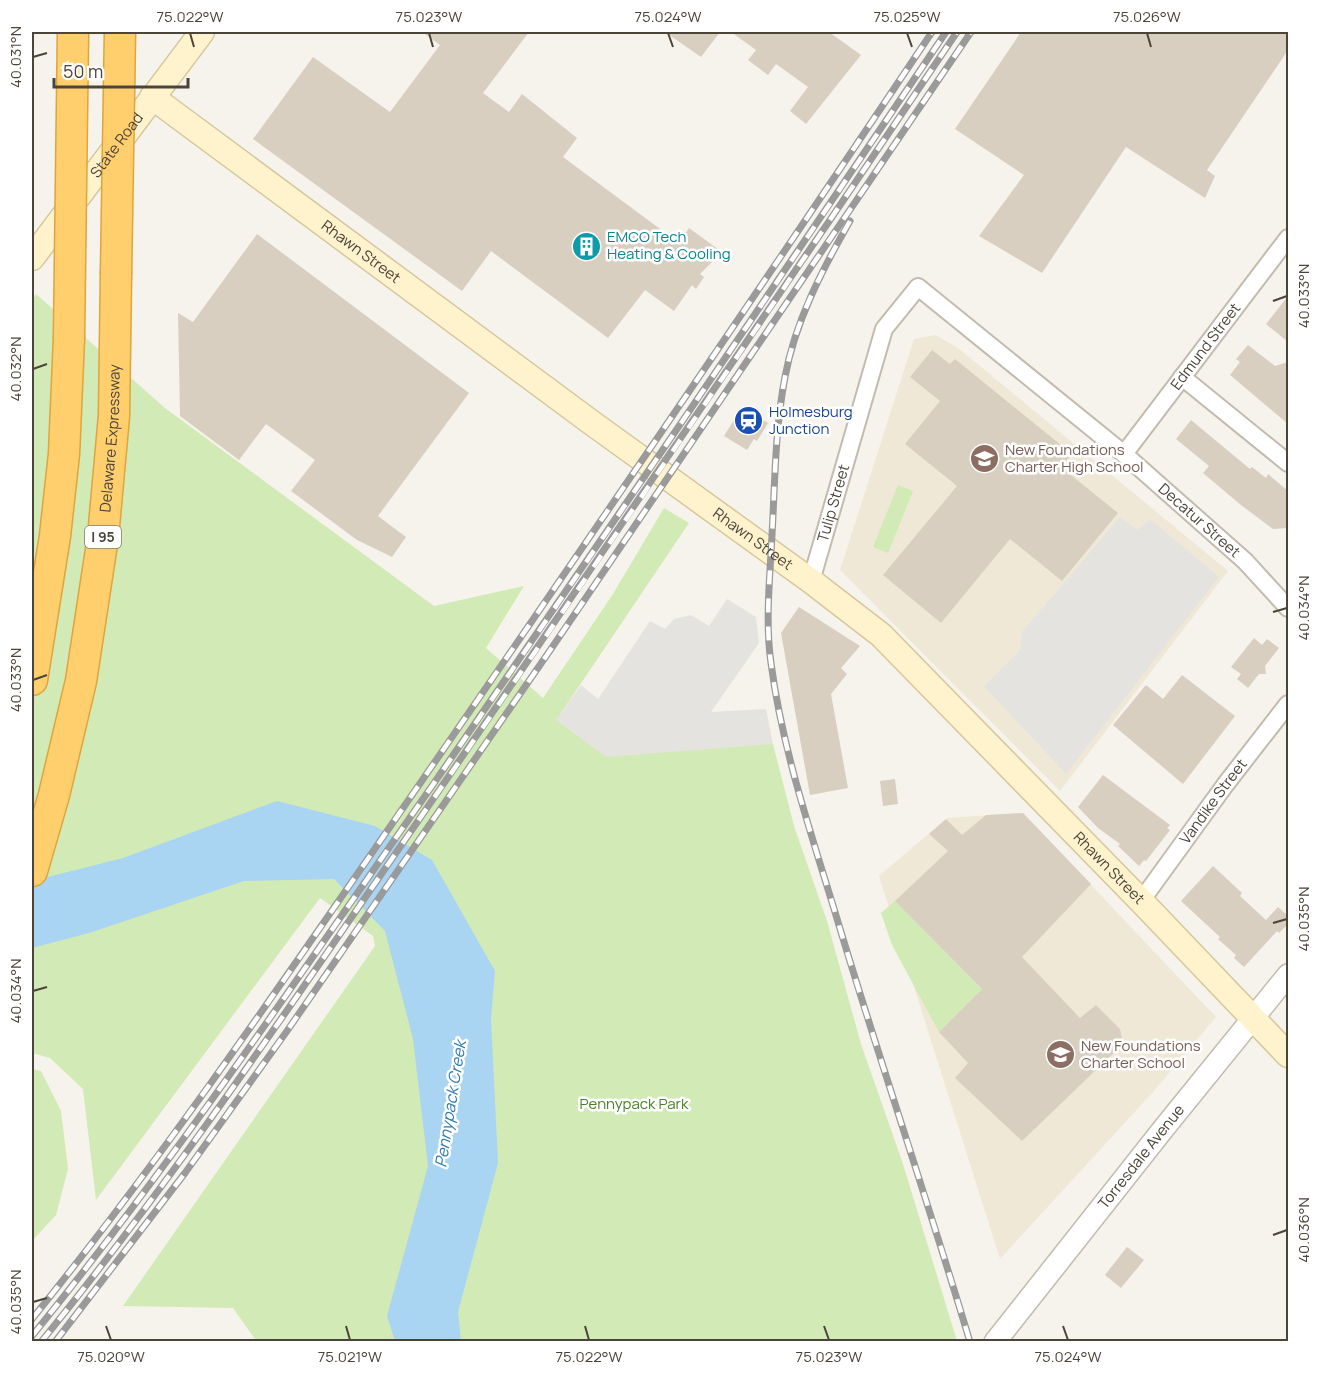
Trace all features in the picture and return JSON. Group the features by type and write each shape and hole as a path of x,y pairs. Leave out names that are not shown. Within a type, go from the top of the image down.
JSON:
{"highway":[{"path":"32,680 55,536 64,454 69,338 73,32"},
{"name":"Delaware Expressway","path":"32,871 54,795 81,681 104,537 114,416 120,32"}],"main road":[{"name":"State Road","path":"32,258 202,32"},
{"name":"Rhawn Street","path":"152,97 592,423 811,581 881,635 1288,1055"}],"street":[{"name":"Edmund Street","path":"1124,454 1182,377 1286,248"},
{"name":"Tulip Street","path":"811,581 884,329 918,287 966,326"},
{"name":"Decatur Street","path":"966,326 1124,454 1245,561 1288,608"},
{"path":"1182,377 1288,463"},
{"name":"Vandike Street","path":"1141,901 1225,785 1288,704"},
{"name":"Torresdale Avenue","path":"995,1341 1288,975"}],"shaded area":[{"name":"New Foundations Charter High School","path":"935,335 957,347 1228,571 1060,791 840,570 914,339"},
{"path":"1120,517 1137,530 1150,519 1219,577 1066,774 984,686 1020,650 1022,632"},
{"path":"727,599 756,617 759,643 711,712 766,709 773,744 606,757 556,720 581,685 598,699 650,621 665,629 674,619 691,615 709,626"},
{"name":"New Foundations Charter School","path":"1023,813 1216,1017 1153,1092 1000,1259 879,876 947,818"}],"green space":[{"name":"Pennypack Park","path":"36,294 165,408 434,606 524,586 486,648 543,698 613,594 664,508 689,523 561,713 773,744 794,826 827,921 861,1044 902,1161 957,1341 257,1342 233,1308 123,1306 375,946 373,936 320,898 96,1200 83,1089 50,1058 32,1053 32,300"},
{"path":"898,485 913,491 888,553 873,547"},
{"path":"895,901 982,989 939,1032 892,945 881,913"},
{"path":"32,1069 41,1071 61,1111 68,1169 56,1215 32,1241"}],"water":[{"name":"Pennypack Creek","path":"277,801 375,826 432,860 495,971 491,1019 498,1163 458,1312 461,1341 395,1341 387,1316 428,1166 413,1039 385,931 334,879 244,881 89,933 32,948 32,881 123,858"}],"building":[{"path":"422,32 529,32 483,93 509,112 522,94 577,138 563,157 679,243 689,228 722,252 700,274 704,277 696,289 692,285 674,311 645,290 608,338 491,251 462,291 253,139 313,57 390,112 440,45"},
{"path":"665,32 720,32 701,57"},
{"path":"731,32 829,32 861,55 806,124 790,111 808,87 776,64 768,75 748,60 756,50"},
{"path":"1021,32 1288,32 1288,50 1207,170 1215,176 1205,198 1126,147 1042,273 979,236 1024,175 955,129"},
{"path":"257,234 469,393 378,516 406,537 392,557 357,540 291,491 315,460 266,424 239,460 180,416 178,313 193,322"},
{"path":"1288,296 1288,342 1266,324"},
{"path":"1248,345 1275,366 1288,362 1288,424 1230,375 1240,362 1236,359"},
{"name":"New Foundations Charter High School","path":"932,350 950,364 955,359 1072,454 1061,467 1118,513 1062,581 1010,539 941,623 883,575 957,486 905,444 940,401 910,377"},
{"path":"742,407 768,423 757,441 754,439 747,450 724,436"},
{"path":"1191,420 1250,469 1252,467 1266,478 1268,474 1288,491 1288,528 1273,529 1203,473 1209,466 1176,439"},
{"path":"799,607 860,646 841,668 847,674 831,694 848,788 810,795 781,633"},
{"path":"1254,638 1262,645 1267,639 1279,648 1265,666 1266,674 1259,674 1248,688 1237,679 1241,674 1231,667"},
{"path":"1182,675 1235,716 1183,784 1113,725 1146,685 1163,699"},
{"path":"1103,775 1170,825 1167,828 1170,830 1146,861 1144,860 1139,866 1118,846 1120,844 1098,828 1078,807"},
{"path":"895,779 898,804 883,806 880,781"},
{"name":"New Foundations Charter School","path":"1023,813 1091,884 1022,957 1080,1018 1096,1005 1120,1029 1123,1044 1022,1141 955,1078 968,1063 939,1032 982,989 895,901 948,851 929,834 946,819 962,835 986,815"},
{"path":"1213,866 1266,920 1278,907 1288,916 1286,926 1279,933 1277,931 1244,967 1234,958 1236,955 1218,939 1220,937 1181,901"},
{"path":"1127,1247 1144,1260 1121,1288 1105,1275"}],"railway":[{"path":"32,1319 134,1188 279,987 614,501 932,32"},
{"path":"32,1336 137,1202 286,995 561,598 946,32"},
{"path":"41,1342 140,1215 281,1019 622,526 957,32"},
{"path":"55,1342 185,1173 287,1031 551,649 971,32"},
{"path":"850,221 829,258 803,316 795,336 785,377 776,456 768,599 769,647 789,758 868,1020 970,1342"}],"place":[{"name":"EMCO Tech Heating & Cooling","path":"586,246"},
{"name":"Holmesburg Junction","path":"748,421"},
{"name":"New Foundations Charter High School","path":"984,459"},
{"name":"New Foundations Charter School","path":"1060,1055"}]}
